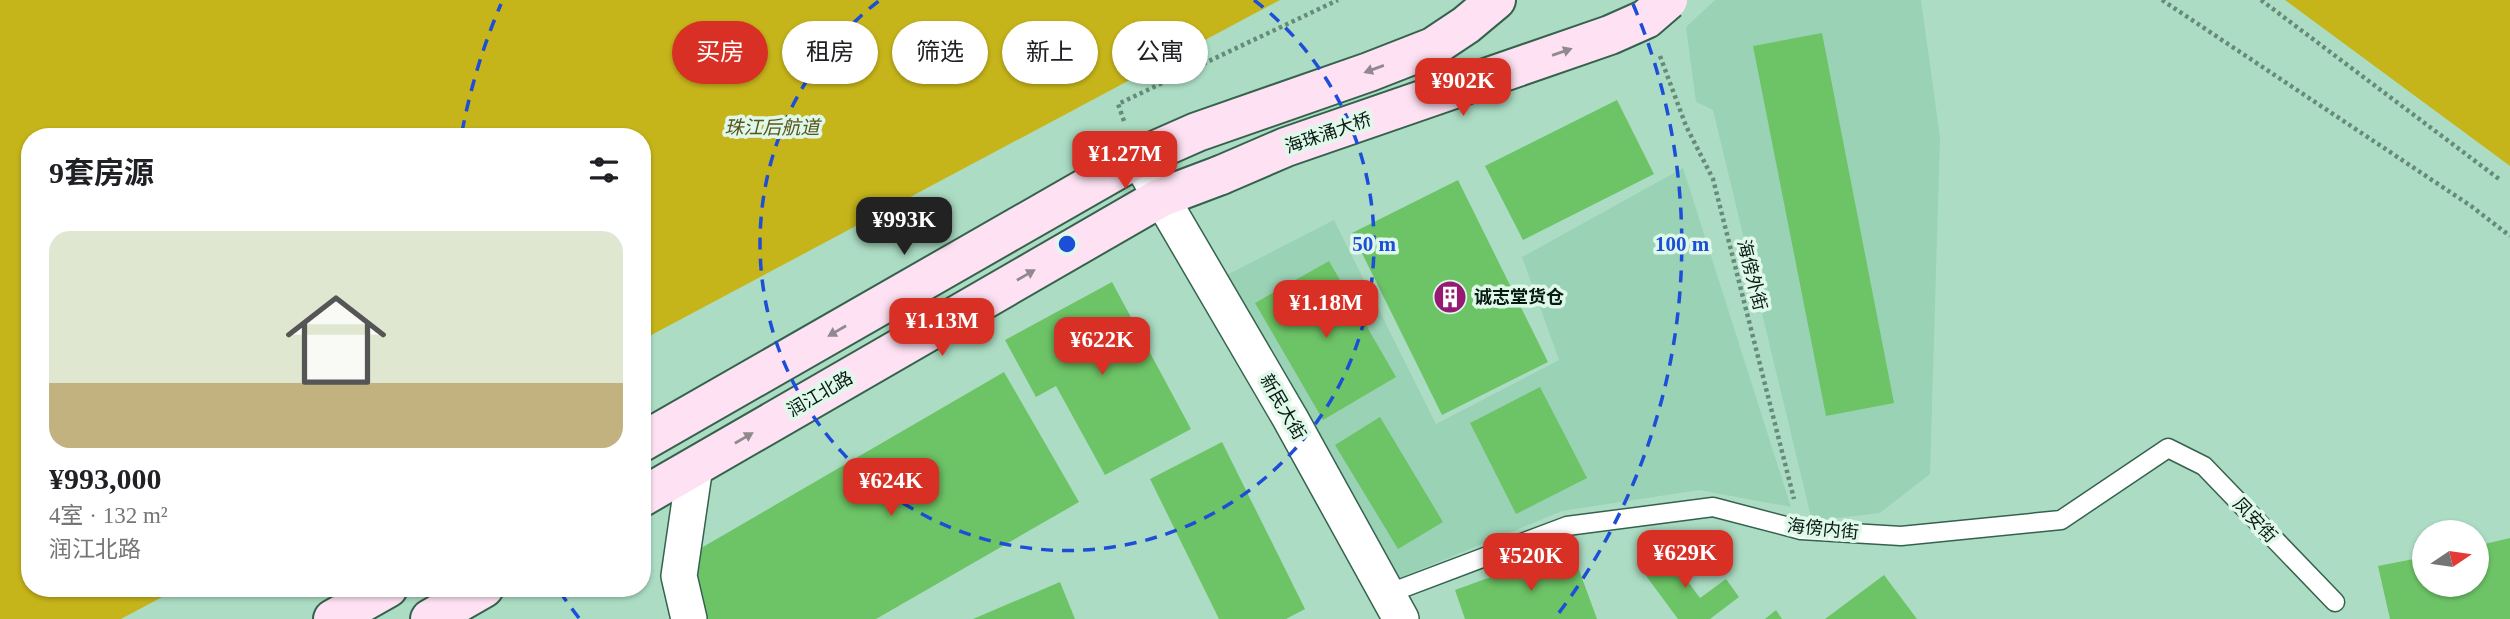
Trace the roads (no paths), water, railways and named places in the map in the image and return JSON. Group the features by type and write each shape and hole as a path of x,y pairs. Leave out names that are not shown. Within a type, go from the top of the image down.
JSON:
{"main road":[{"path":"651,437 1138,158 1197,132 1433,47 1496,0"},
{"name":"海珠涌大桥","path":"1221,176 1286,147 1610,35 1646,19 1668,0"},
{"name":"润江北路","path":"651,492 1160,198 1221,176"},
{"path":"334,619 372,597"},
{"path":"430,619 468,597"}],"street":[{"name":"新民大街","path":"1138,158 1290,418 1394,606"},
{"path":"689,619 679,576 695,466"}],"lane":[{"name":"海傍内街","path":"1394,606 1567,526 1713,506 1801,530 1901,536 2061,520 2168,448"},
{"name":"凤安街","path":"2168,448 2204,466 2335,602"}],"water":[{"name":"珠江后航道","path":"0,0 1280,0 1208,38 1208,21 1112,21 1112,84 1122,84 651,335 651,128 21,128 21,597 162,597 121,619 0,619"},
{"path":"2285,0 2510,0 2510,166"}],"place":[{"name":"诚志堂货仓","path":"1450,297"}]}
